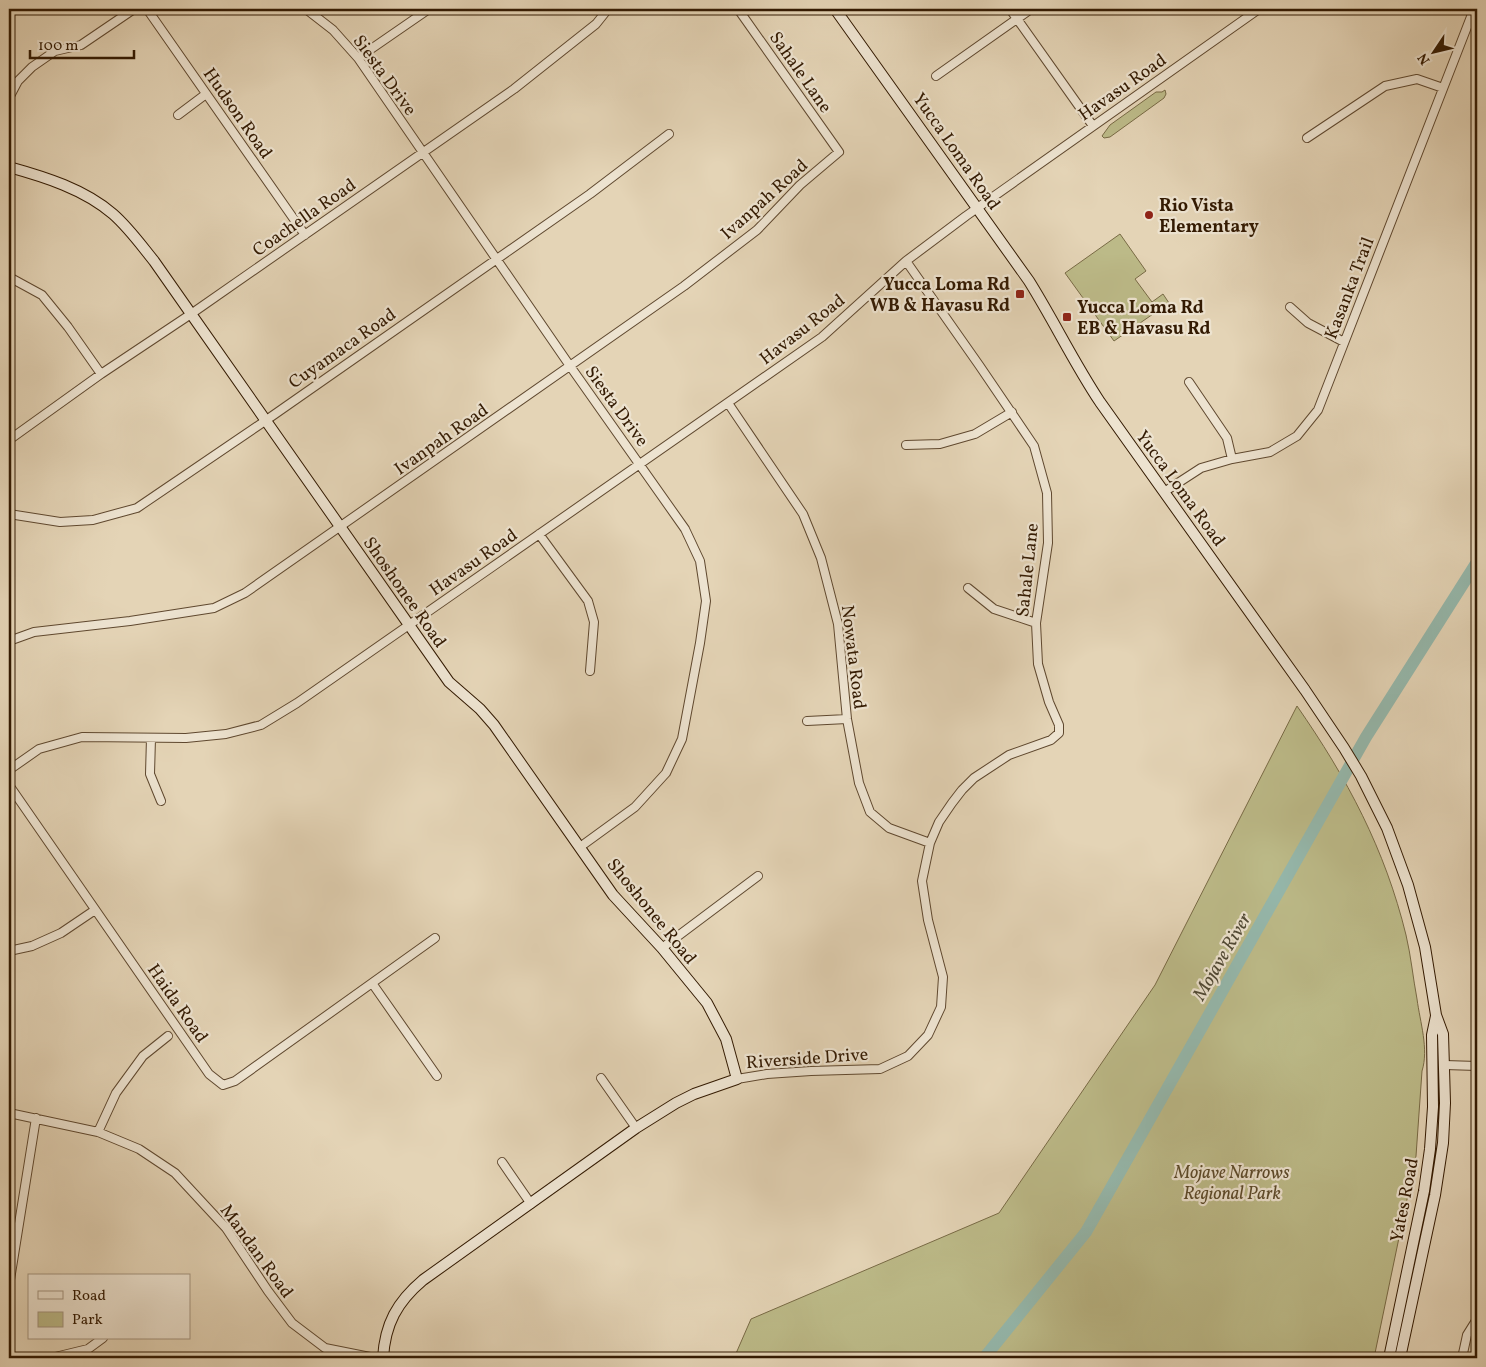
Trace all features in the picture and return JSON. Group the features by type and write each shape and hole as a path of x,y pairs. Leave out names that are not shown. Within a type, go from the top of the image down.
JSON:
{"main road":[{"name":"Yucca Loma Road","path":"835,9 1043,303 1082,376 1325,719 1357,769 1375,804 1396,853 1418,919 1436,1016 1443,1034 1445,1060"},
{"name":"Shoshonee Road","path":"9,166 41,176 88,196 114,215 154,261 449,682 480,709 494,725 613,894 662,948 706,1003 726,1039 737,1079"},
{"name":"Yucca Loma Road","path":"1433,1045 1432,1035 1436,1016"},
{"name":"Yates Road","path":"1389,1358 1429,1158 1433,1107 1433,1045"},
{"name":"Yates Road","path":"1400,1358 1435,1195 1443,1143 1445,1060"},
{"name":"Riverside Drive","path":"383,1358 385,1338 392,1318 410,1290 636,1128 694,1094 737,1079"}],"street":[{"path":"9,98 18,81 32,67 55,50 81,45 134,9"},
{"name":"Hudson Road","path":"147,9 306,235"},
{"name":"Siesta Drive","path":"306,9 333,30 358,58 570,366 685,529 700,561 706,601 682,739 666,773 635,807 580,847"},
{"path":"358,58 429,9"},
{"name":"Coachella Road","path":"9,440 101,374 306,235 514,89 596,24 608,9"},
{"name":"Sahale Lane","path":"738,9 839,152"},
{"path":"1010,9 1093,126"},
{"path":"936,76 1031,9"},
{"name":"Havasu Road","path":"9,770 39,749 82,737 186,738 226,734 261,725 297,703 822,337 906,261 977,208 1259,9"},
{"name":"Kasanka Trail","path":"1164,492 1201,468 1232,459 1270,452 1297,436 1318,410 1474,9"},
{"path":"1307,138 1385,86 1417,79 1443,88"},
{"path":"178,115 206,94"},
{"name":"Cuyamaca Road","path":"9,514 60,522 93,520 137,508 590,194 669,134"},
{"name":"Ivanpah Road","path":"9,642 34,632 130,621 214,608 245,593 684,286 757,230 800,185 839,152"},
{"name":"Sahale Lane","path":"906,261 1034,446 1047,493 1048,544 1036,623 1038,664 1049,702 1059,725 1059,732"},
{"path":"9,277 42,294 101,374"},
{"path":"1290,307 1308,323 1344,342"},
{"path":"1189,382 1227,438 1232,459"},
{"name":"Nowata Road","path":"728,403 803,514 821,558 838,624 847,719 859,783 870,812 889,828 930,843"},
{"path":"906,445 940,444 975,434 1012,412"},
{"path":"539,534 588,601 594,622 590,671"},
{"path":"968,588 994,609 1036,623"},
{"path":"807,721 847,719"},
{"name":"Riverside Drive","path":"737,1079 767,1074 880,1069 908,1056 928,1035 941,1007 943,977 928,920 922,881 930,843 952,803 974,778 1009,755 1051,740 1059,732"},
{"path":"151,738 150,774 161,801"},
{"name":"Haida Road","path":"9,786 209,1074 223,1085 235,1081 435,938"},
{"path":"662,948 758,876"},
{"path":"9,951 32,946 61,933 95,910"},
{"path":"372,983 436,1076"},
{"path":"98,1132 116,1093 142,1056 168,1036"},
{"path":"1445,1060 1477,1066"},
{"path":"601,1078 636,1128"},
{"name":"Mandan Road","path":"9,1113 98,1132 138,1149 175,1174 226,1228 268,1292 292,1323 325,1348 375,1358"},
{"path":"9,1286 36,1118"},
{"path":"502,1162 531,1204"},
{"path":"1462,1358 1467,1335 1477,1319"},
{"path":"50,1358 88,1348 100,1340"},
{"path":"9,1357 21,1358"}],"green space":[{"path":"1165,90 1164,98 1110,137 1104,138 1102,136 1110,125 1156,92"},
{"path":"1120,234 1146,271 1135,279 1152,302 1163,294 1169,303 1114,341 1065,273"},
{"name":"Mojave Narrows Regional Park","path":"1297,706 1348,787 1387,873 1406,935 1423,1035 1425,1054 1416,1156 1374,1358 734,1358 751,1319 999,1213 1155,985"}],"waterway":[{"name":"Mojave River","path":"984,1358 1086,1232 1366,737 1477,562"}],"place":[{"name":"Rio Vista Elementary","path":"1149,215"},
{"name":"Yucca Loma Rd WB & Havasu Rd","path":"1020,294"},
{"name":"Yucca Loma Rd EB & Havasu Rd","path":"1067,317"}]}
